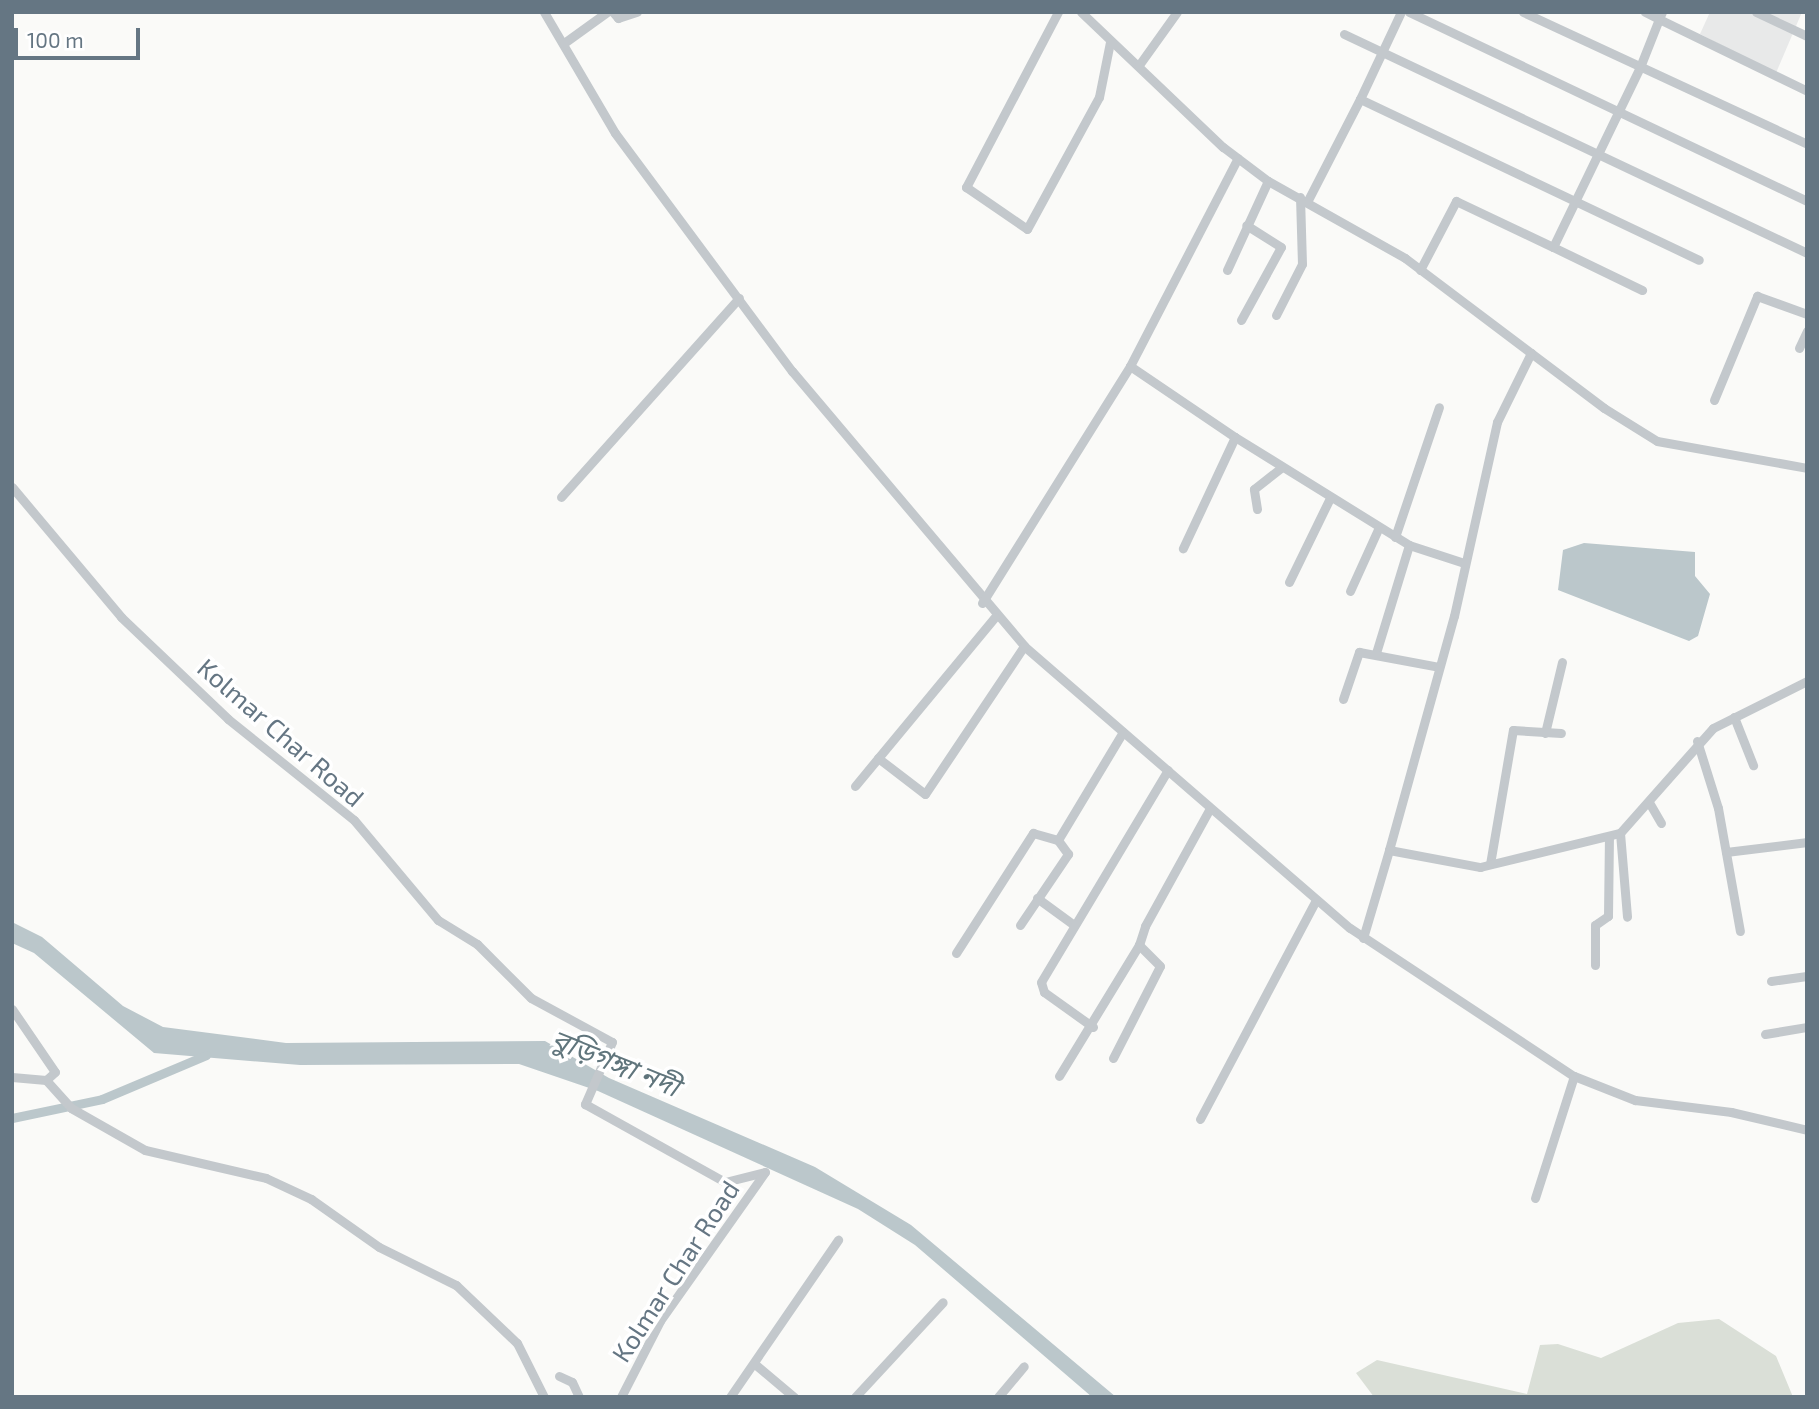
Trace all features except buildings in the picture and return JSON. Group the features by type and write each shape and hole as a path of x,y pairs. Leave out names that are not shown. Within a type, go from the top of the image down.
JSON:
{"street":[{"path":"544,12 615,133 739,298 982,603 1024,646 1168,770 1209,810 1363,937 1574,1076 1635,1100 1731,1112 1807,1130"},
{"path":"564,43 607,12"},
{"path":"613,12 618,18 637,12"},
{"path":"1058,12 966,187 1027,229 1099,97 1110,42"},
{"path":"1081,12 1110,42 1139,65 1178,110 1268,181 1420,270 1531,353 1657,441 1807,468"},
{"path":"1139,65 1177,12"},
{"path":"1276,315 1302,264 1303,200 1360,99 1401,12"},
{"path":"1409,12 1807,201"},
{"path":"1523,12 1807,144"},
{"path":"1645,12 1660,16 1807,91"},
{"path":"1756,12 1807,36"},
{"path":"1553,247 1640,67 1660,16"},
{"path":"1344,34 1598,157 1685,191 1807,253"},
{"path":"1360,99 1699,261"},
{"path":"982,603 1130,366 1238,158"},
{"path":"1227,270 1268,181"},
{"path":"1420,270 1456,201 1642,290"},
{"path":"1241,320 1282,247 1246,225"},
{"path":"1714,401 1757,296 1807,314"},
{"path":"561,497 739,298"},
{"path":"1799,348 1807,331"},
{"path":"1363,937 1439,667 1497,422 1531,353"},
{"path":"1130,366 1281,468 1395,537 1409,545 1464,562"},
{"path":"1395,537 1439,407"},
{"path":"1183,548 1235,437"},
{"path":"1257,509 1254,489 1281,468"},
{"name":"Kolmar Char Road","path":"12,487 121,617 228,719 354,820 438,920 477,944 531,998 612,1042 585,1104 676,1160 725,1182 765,1172 660,1321 621,1397"},
{"path":"1289,582 1330,498"},
{"path":"1350,591 1379,527"},
{"path":"1376,653 1409,545"},
{"path":"855,786 995,617"},
{"path":"878,758 925,794 1024,646"},
{"path":"1343,699 1355,654 1376,653 1439,667"},
{"path":"1545,733 1562,662"},
{"path":"1389,850 1490,864 1620,833 1650,804 1697,741 1734,717 1807,681"},
{"path":"1734,717 1753,765"},
{"path":"1490,864 1513,730 1561,733"},
{"path":"1058,840 1123,733"},
{"path":"1697,741 1726,852 1740,931"},
{"path":"1093,1027 1041,986 1074,925 1168,770"},
{"path":"1650,804 1661,823"},
{"path":"1059,1076 1093,1027 1139,946 1209,810"},
{"path":"956,953 1032,833 1058,840 1068,854 1020,925"},
{"path":"1620,833 1627,918"},
{"path":"1595,965 1595,925 1608,916 1609,836"},
{"path":"1726,852 1807,842"},
{"path":"1037,898 1074,925"},
{"path":"1200,1119 1316,900"},
{"path":"1113,1058 1160,966 1139,946"},
{"path":"1771,981 1807,976"},
{"path":"12,1009 55,1072 46,1080 12,1077"},
{"path":"1765,1034 1807,1027"},
{"path":"1535,1198 1574,1076"},
{"path":"46,1080 71,1108 145,1150 267,1178 311,1199 379,1247 456,1285 516,1342 544,1397"},
{"path":"730,1397 757,1365 838,1240"},
{"path":"855,1397 943,1302"},
{"path":"757,1365 794,1397"},
{"path":"998,1397 1024,1366"},
{"path":"559,1376 572,1382 579,1397"}],"shaded area":[{"path":"1710,12 1802,12 1776,73 1700,34"},
{"path":"1584,543 1695,552 1695,576 1710,594 1698,636 1689,641 1558,590 1563,550"},
{"path":"12,922 42,937 123,1006 163,1027 286,1043 545,1041 609,1078 815,1167 911,1225 1116,1397 1092,1397 915,1245 858,1209 598,1091 519,1064 300,1065 154,1053 34,953 12,943"},
{"path":"1719,1319 1776,1356 1793,1397 1374,1397 1356,1373 1377,1360 1527,1394 1540,1345 1558,1344 1601,1358 1678,1323"}],"waterway":[{"path":"12,1118 102,1099 206,1055"}],"water label":[{"name":"বুড়িগঙ্গা নদী","path":"616,1062"}]}
